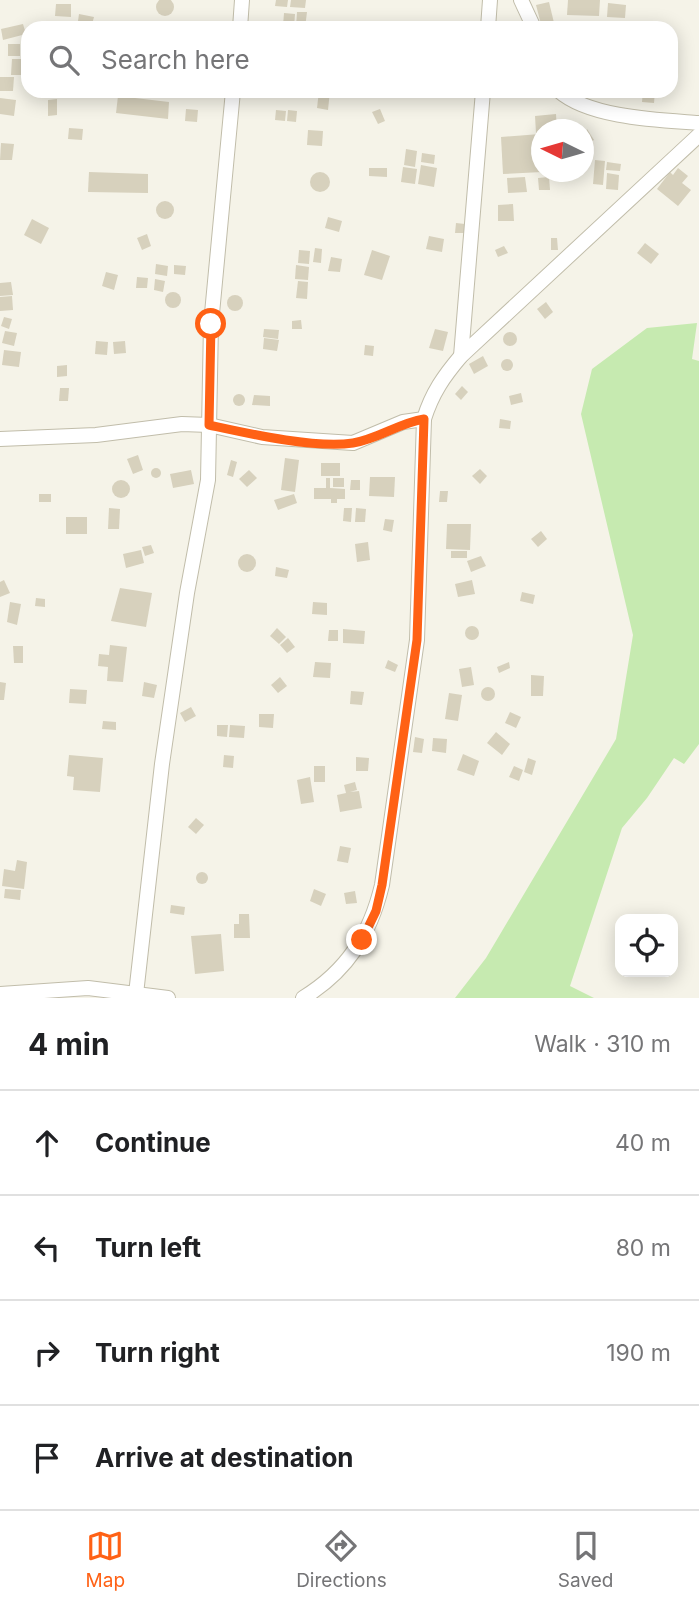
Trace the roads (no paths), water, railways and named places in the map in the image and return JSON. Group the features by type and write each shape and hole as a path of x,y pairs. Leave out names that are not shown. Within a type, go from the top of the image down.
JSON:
{"street":[{"path":"240,21 242,0"},
{"path":"488,21 490,0"},
{"path":"521,0 531,21"},
{"path":"136,994 162,764 189,582 208,480 211,324 232,98"},
{"path":"461,356 482,98"},
{"path":"567,98 594,109 699,123"},
{"path":"303,998 327,983 347,963 376,911 382,885 417,640 424,419 440,379 461,356 699,135"},
{"path":"0,439 96,435 182,424 209,425 262,437 353,443 403,422 424,419"},
{"path":"0,994 88,988 168,998"}]}
